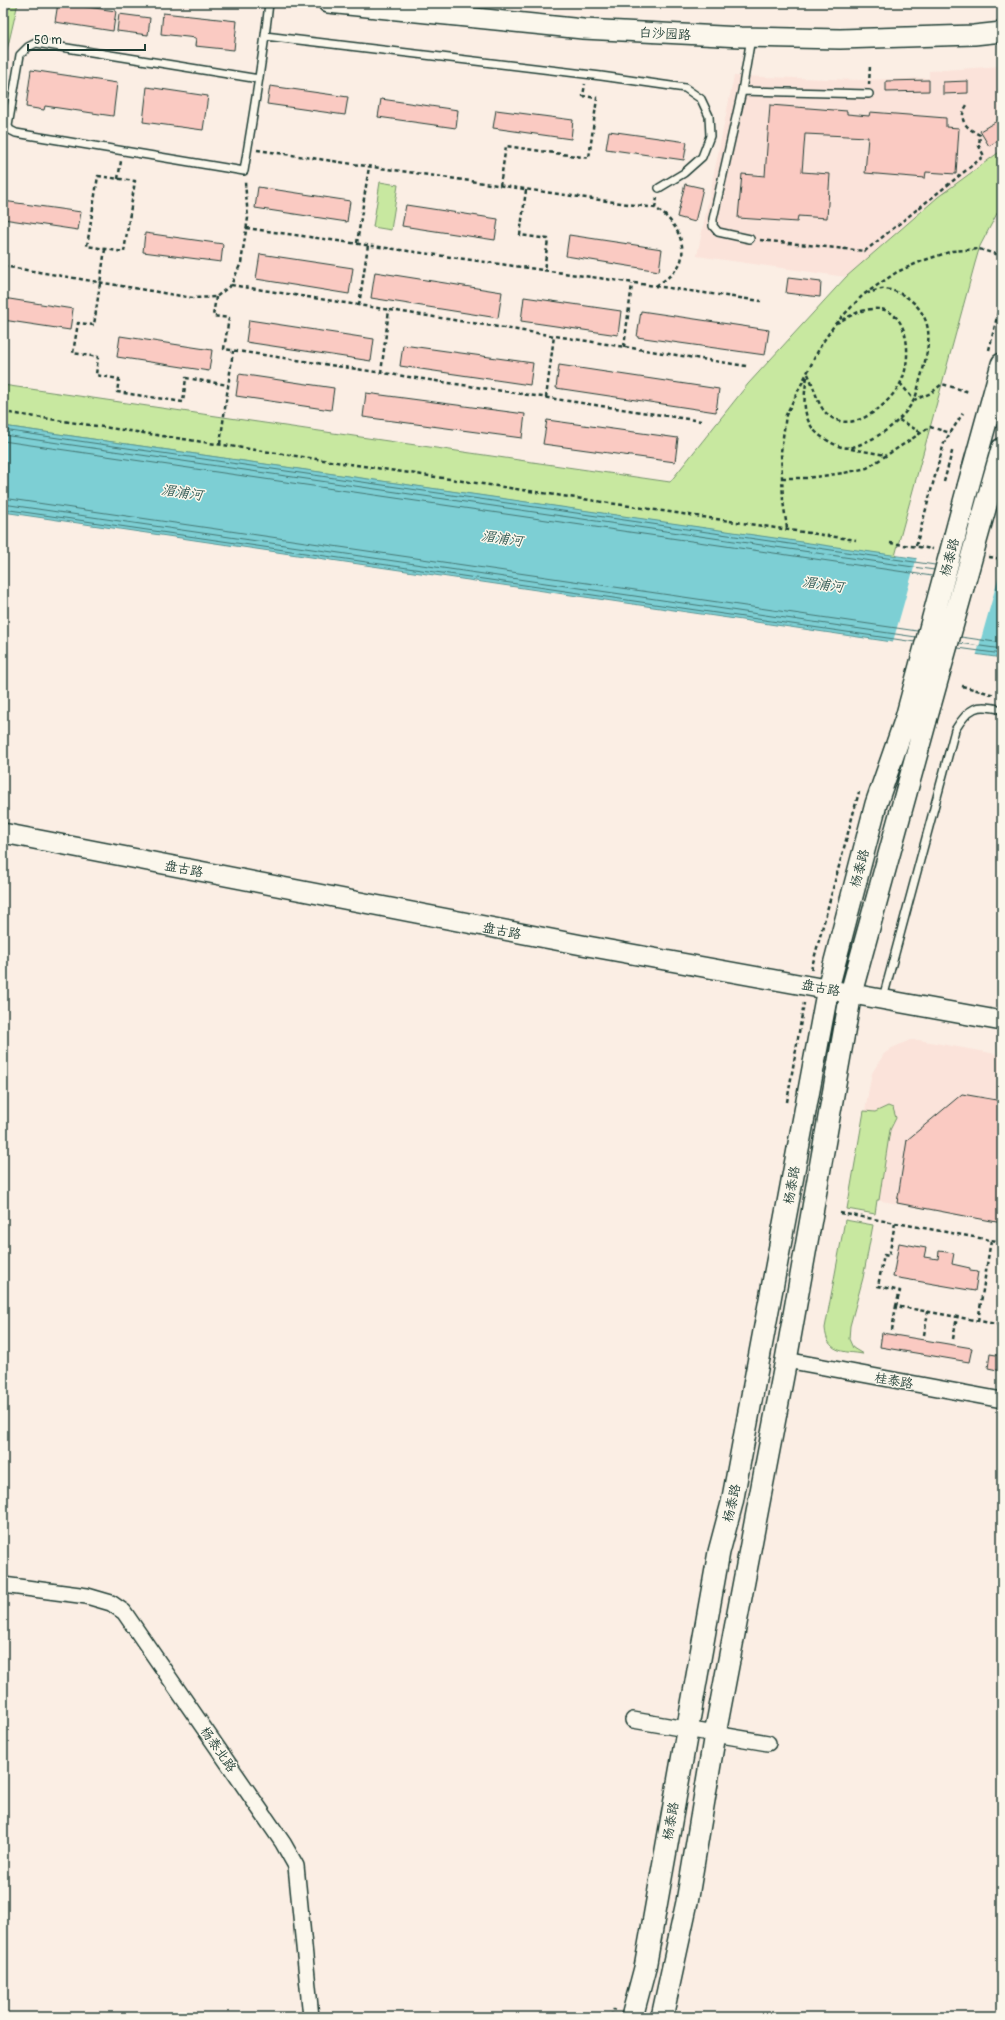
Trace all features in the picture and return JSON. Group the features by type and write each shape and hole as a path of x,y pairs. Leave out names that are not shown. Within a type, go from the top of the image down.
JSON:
{"main road":[{"name":"杨泰路","path":"632,2017 645,1968 686,1729 719,1552 732,1503 828,988 876,804 906,718 1002,364"},
{"name":"杨泰路","path":"662,2017 687,1902 716,1734 786,1360 851,993 1002,449"}],"street":[{"name":"白沙园路","path":"328,3 583,30 751,37 848,39 974,35 1002,32"},
{"name":"盘古路","path":"3,833 582,945 828,988 1002,1021"},
{"name":"桂泰路","path":"786,1360 1002,1400"},
{"name":"杨泰北路","path":"3,1585 87,1596 111,1603 124,1612 283,1843 296,1866 311,2017"},
{"path":"633,1720 768,1742"}],"lane":[{"path":"258,79 36,44 28,48 20,55 5,126 16,133 244,171 265,36 268,3"},
{"path":"265,36 586,74 685,88 701,99 709,116 710,136 702,157 684,173 659,188"},
{"path":"750,239 718,232 713,226 713,219 742,91 751,37"},
{"path":"742,91 869,94"},
{"path":"882,999 956,730 962,720 974,708 987,706 1002,710"}],"path":[{"path":"869,94 870,65"},
{"path":"500,186 506,146 589,158 597,98 583,96 586,74"},
{"path":"750,239 865,251 984,156 979,146 980,135 969,130 962,121 962,112 967,105"},
{"path":"247,149 655,208 666,215 677,229 682,248 681,261 666,279 654,287"},
{"path":"118,179 123,151"},
{"path":"357,244 369,167"},
{"path":"3,266 193,298 216,297 231,285 241,263 248,218 244,171"},
{"path":"98,176 118,179 135,181 124,252 87,246 98,176"},
{"path":"526,190 520,235 548,239 544,271"},
{"path":"246,228 632,284 761,301"},
{"path":"359,305 368,245"},
{"path":"105,249 94,325 78,323 73,353 98,357 96,375 119,379 117,392 182,402 186,378 228,385"},
{"path":"787,528 781,452 786,415 808,374 821,345 835,324 863,295 897,272 922,261 952,251 979,249 1002,256"},
{"path":"624,347 632,284"},
{"path":"231,285 746,366"},
{"path":"851,449 880,435 899,420 914,400 924,365 928,329 920,310 906,295 884,289 863,295"},
{"path":"216,297 213,316 229,318 224,349 701,421"},
{"path":"808,374 816,390 820,406 830,416 842,422 866,417 889,399 900,383 905,368 907,344 903,326 894,314 880,309 862,310 835,324"},
{"path":"381,373 389,310"},
{"path":"546,398 554,336"},
{"path":"220,444 233,351"},
{"path":"808,374 803,399 812,428 823,438 836,446 886,455"},
{"path":"900,383 914,400"},
{"path":"914,400 931,393 942,384 969,392"},
{"path":"3,412 787,528 856,540"},
{"path":"916,546 944,443 963,413"},
{"path":"899,420 922,433"},
{"path":"782,478 807,478 867,468 930,427 951,433"},
{"path":"944,482 953,448"},
{"path":"962,686 995,696"},
{"path":"840,1213 1002,1242"},
{"path":"892,1330 900,1291 878,1286 884,1255 889,1256 895,1223"},
{"path":"978,1321 991,1240"},
{"path":"896,1306 1002,1326"},
{"path":"924,1335 928,1312"},
{"path":"953,1340 957,1317"}],"shaded area":[{"path":"1002,66 1002,150 938,197 846,277 697,256 734,76 860,80 929,78 929,71"},
{"path":"910,1040 919,1040 1002,1055 1002,1223 849,1195 872,1073 884,1054 892,1048"}],"green space":[{"path":"12,3 18,3 3,67 3,9"},
{"path":"1002,150 1002,204 980,246 895,556 3,426 3,385 670,482 748,384 846,277 938,197"},
{"path":"380,182 398,185 391,230 373,227"},
{"path":"888,1106 893,1108 896,1118 890,1130 879,1200 877,1200 875,1214 847,1209 864,1111 875,1112"},
{"path":"845,1220 873,1225 863,1278 850,1326 849,1339 853,1348 863,1354 837,1349 832,1346 826,1336 825,1328"}],"water":[{"name":"湄浦河","path":"3,426 1002,571 1002,658 3,512"}],"pier":[{"path":"917,557 957,562 932,650 892,645"},
{"path":"962,563 1001,568 976,657 937,651"}],"building":[{"path":"58,3 116,11 113,31 55,22"},
{"path":"163,13 237,21 234,50 195,46 196,38 161,34"},
{"path":"119,14 150,18 148,35 117,31"},
{"path":"31,70 117,83 113,116 45,106 44,110 26,107"},
{"path":"929,80 929,91 886,92 886,81"},
{"path":"968,81 968,93 943,94 943,82"},
{"path":"270,86 348,97 345,115 267,104"},
{"path":"147,87 208,96 203,130 143,122"},
{"path":"381,99 458,110 456,128 378,117"},
{"path":"770,105 847,111 847,114 869,116 870,112 946,118 946,127 959,128 956,174 926,172 925,178 865,173 868,137 805,134 802,172 830,174 827,218 798,216 797,222 738,218 742,174 765,176"},
{"path":"496,110 573,120 571,139 493,128"},
{"path":"1002,118 1002,138 989,146 980,131"},
{"path":"609,131 687,142 684,160 606,149"},
{"path":"685,184 703,188 695,222 677,217"},
{"path":"258,187 350,201 347,222 255,208"},
{"path":"3,201 81,212 78,230 3,219"},
{"path":"406,205 498,219 495,240 402,226"},
{"path":"145,233 223,244 221,262 143,252"},
{"path":"569,235 662,249 659,271 566,256"},
{"path":"260,254 353,268 349,294 256,279"},
{"path":"375,272 502,292 498,318 371,298"},
{"path":"788,278 821,282 820,297 786,293"},
{"path":"524,297 621,311 618,335 521,321"},
{"path":"3,298 73,309 70,330 3,320"},
{"path":"641,311 769,330 765,355 637,337"},
{"path":"249,320 374,339 371,361 246,342"},
{"path":"120,336 212,350 209,371 117,357"},
{"path":"403,345 533,363 530,385 400,366"},
{"path":"559,365 719,389 716,412 556,388"},
{"path":"239,374 334,388 331,410 236,396"},
{"path":"366,393 525,414 522,438 363,417"},
{"path":"547,420 678,438 675,462 543,444"},
{"path":"962,1094 1002,1101 1002,1223 897,1203 907,1140"},
{"path":"899,1243 926,1248 924,1257 938,1259 939,1251 954,1253 952,1264 970,1268 970,1271 978,1272 975,1291 893,1277"},
{"path":"882,1333 972,1348 969,1362 880,1347"},
{"path":"990,1354 1002,1356 1002,1371 988,1368"}]}
